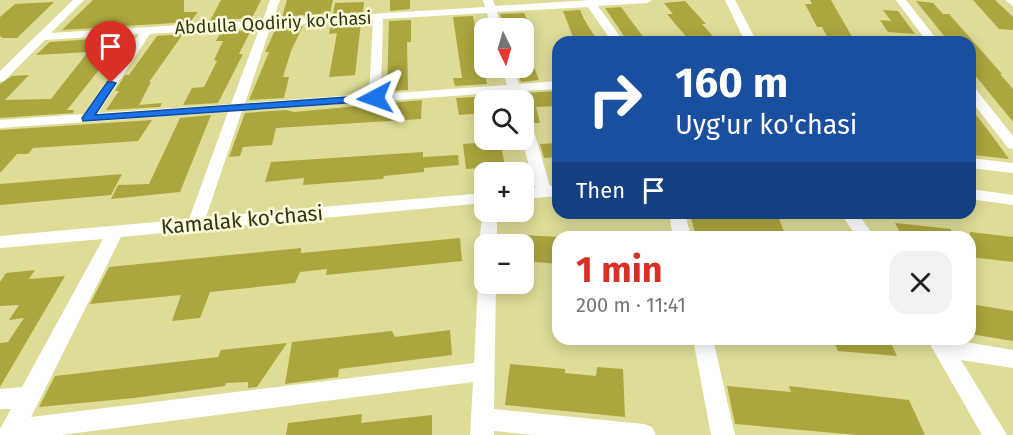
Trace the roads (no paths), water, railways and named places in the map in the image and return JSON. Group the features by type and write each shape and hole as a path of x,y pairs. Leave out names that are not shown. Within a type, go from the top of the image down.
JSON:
{"street":[{"path":"0,78 79,0"},
{"path":"195,224 275,0"},
{"name":"Abdulla Qodiriy ko'chasi","path":"43,37 378,16 490,5 647,0"},
{"path":"730,0 748,36"},
{"path":"901,0 928,36"},
{"path":"591,3 614,36"},
{"path":"375,98 378,16"},
{"path":"87,118 147,30"},
{"path":"534,90 552,86"},
{"path":"0,124 375,98 474,95"},
{"path":"976,98 1013,146"},
{"path":"534,147 551,192 534,193"},
{"path":"976,164 1013,168"},
{"path":"976,195 1013,200"},
{"name":"Kamalak ko'chasi","path":"0,242 474,199"},
{"path":"10,432 116,231"},
{"path":"488,294 483,427 644,435"},
{"path":"704,345 723,435"},
{"path":"941,345 995,435"},
{"path":"950,345 1013,358"},
{"path":"10,432 485,371"},
{"path":"0,399 28,397"}]}
